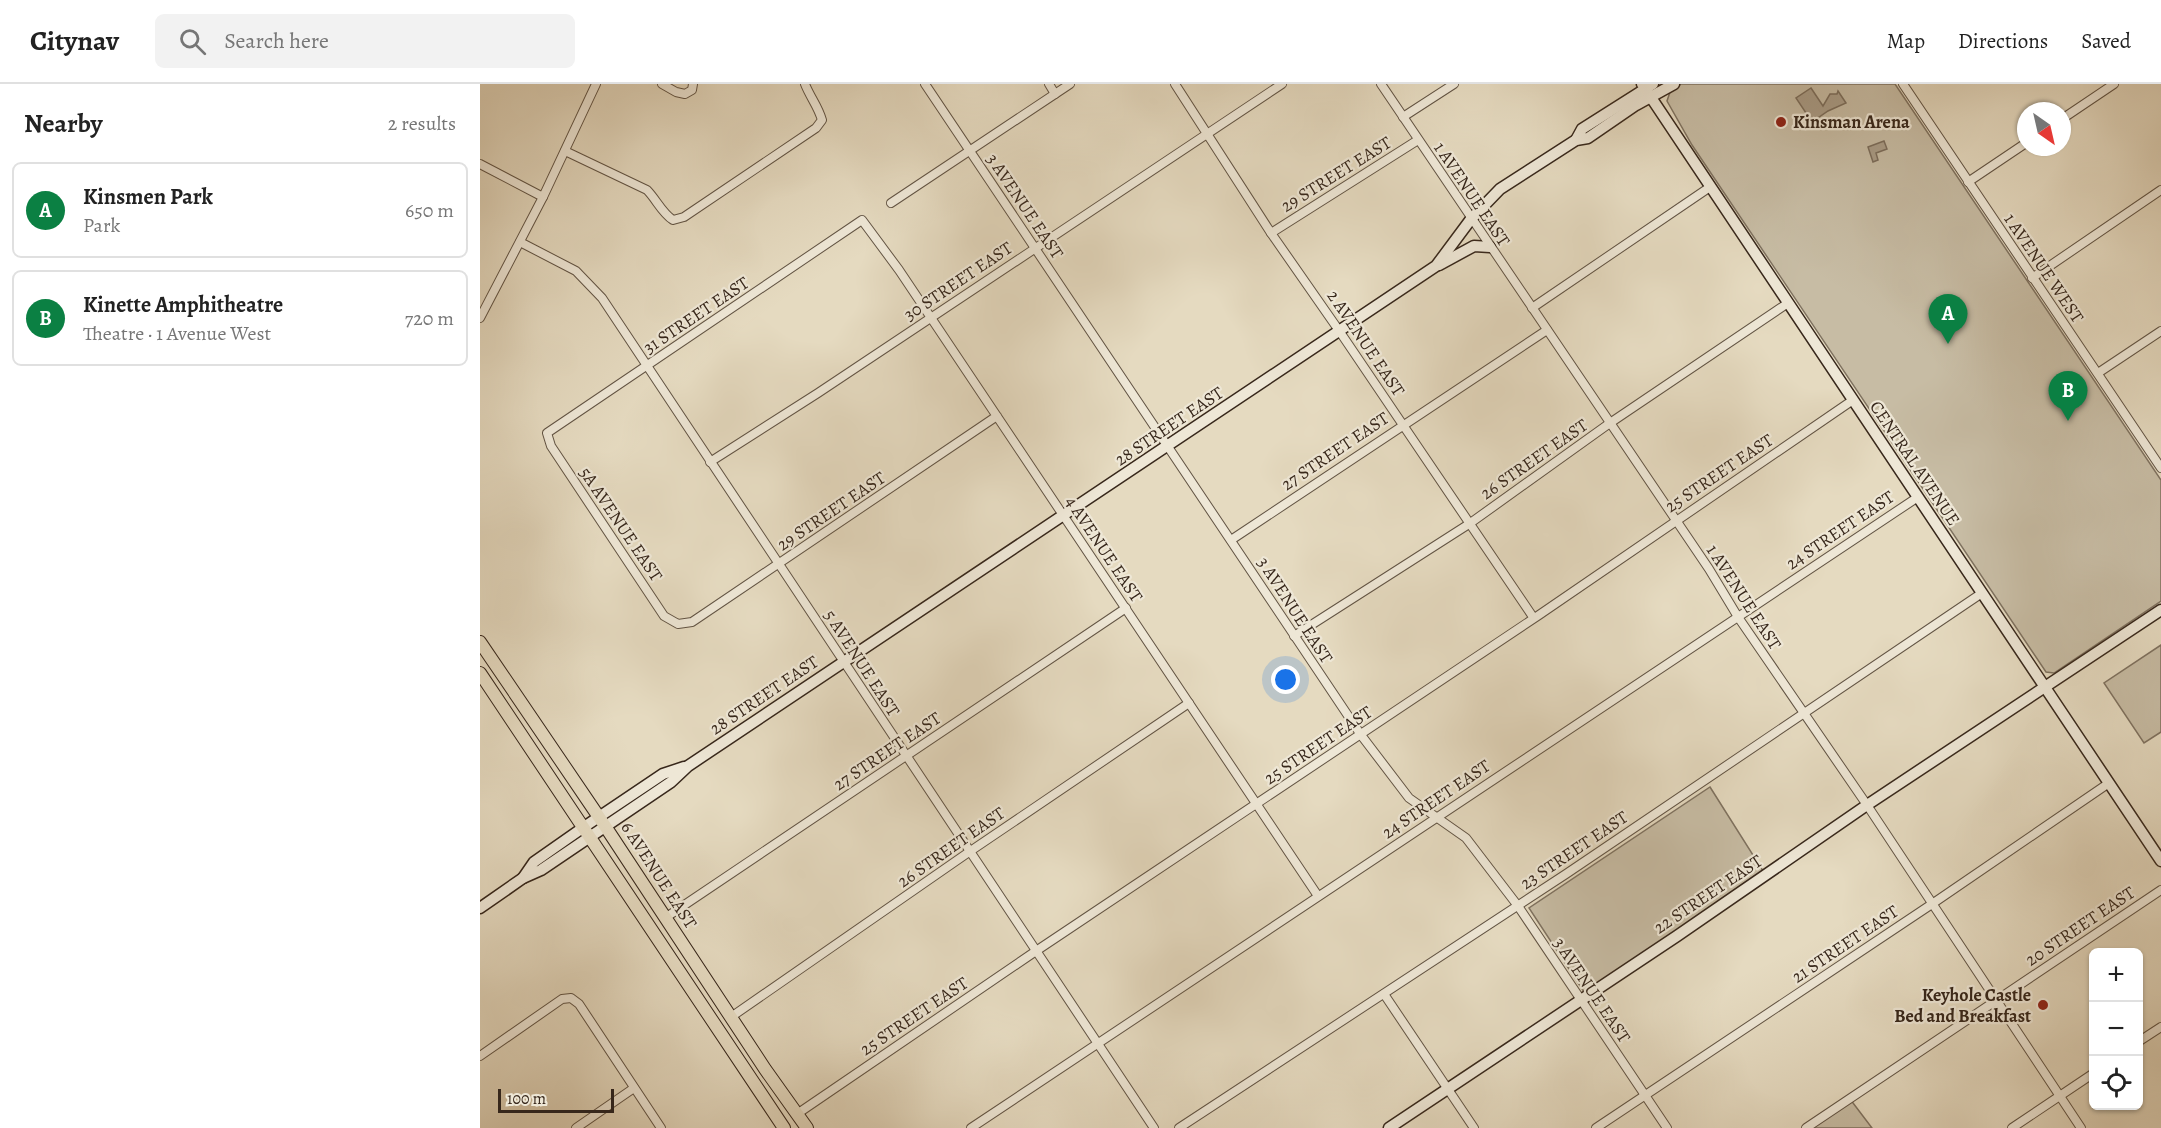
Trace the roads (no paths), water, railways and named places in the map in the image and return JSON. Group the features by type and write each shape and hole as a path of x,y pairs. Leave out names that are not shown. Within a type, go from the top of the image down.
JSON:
{"main road":[{"name":"6 AVENUE EAST","path":"480,642 807,1128"},
{"name":"6 AVENUE EAST","path":"480,673 784,1128"}],"street":[{"path":"480,318 543,197 596,84"},
{"path":"662,84 685,94 692,90 693,84"},
{"path":"565,151 647,190 656,198 666,215 673,220 684,217 816,128 822,120 819,108 808,93 805,84"},
{"name":"3 AVENUE EAST","path":"925,84 1361,735 1409,798 1466,838 1518,906 1667,1128"},
{"path":"1048,84 1055,94"},
{"path":"891,203 1070,84"},
{"name":"2 AVENUE EAST","path":"1175,84 1271,233 1533,617"},
{"name":"30 STREET EAST","path":"710,462 818,393 1282,84"},
{"name":"1 AVENUE EAST","path":"1381,84 1709,569 1738,617 1867,805 2081,1128"},
{"name":"29 STREET EAST","path":"1404,117 1454,84"},
{"name":"28 STREET EAST","path":"480,908 523,878 534,862 671,782 688,766 1436,266 1471,219 1500,189 1576,140 1588,138 1647,88 1674,84"},
{"path":"2071,113 2114,84"},
{"name":"1 AVENUE WEST","path":"1904,85 2161,468"},
{"name":"CENTRAL AVENUE","path":"1647,88 1710,187 2161,861"},
{"name":"29 STREET EAST","path":"1271,233 1418,140"},
{"path":"1968,183 2017,149"},
{"path":"480,164 543,197"},
{"path":"1532,308 1710,187"},
{"path":"2032,278 2161,190"},
{"name":"4 AVENUE EAST","path":"862,220 899,270 1318,896"},
{"name":"31 STREET EAST","path":"547,433 862,220"},
{"name":"5 AVENUE EAST","path":"520,242 576,271 602,298 1154,1128"},
{"path":"1436,266 1474,246 1490,247"},
{"name":"26 STREET EAST","path":"1294,636 1469,524 1610,423 1788,303"},
{"name":"27 STREET EAST","path":"1231,540 1547,330"},
{"path":"2098,373 2161,331"},
{"name":"25 STREET EAST","path":"797,1114 1035,951 1361,735 1853,400"},
{"name":"29 STREET EAST","path":"678,624 692,622 997,416"},
{"name":"5A AVENUE EAST","path":"547,433 551,446 664,616 678,624"},
{"name":"24 STREET EAST","path":"971,1128 1918,497"},
{"name":"23 STREET EAST","path":"1179,1128 1518,906 1982,593"},
{"name":"27 STREET EAST","path":"665,918 1126,608"},
{"name":"22 STREET EAST","path":"1389,1128 1581,1001 1867,805 2161,610"},
{"name":"26 STREET EAST","path":"731,1017 1189,703"},
{"name":"21 STREET EAST","path":"1596,1128 2109,783"},
{"name":"20 STREET EAST","path":"1806,1128 2161,890"},
{"path":"1384,994 1474,1128"},
{"path":"480,1056 562,999 571,998 579,1004 661,1128"},
{"path":"2143,1039 2161,1027"},
{"path":"2012,1128 2089,1076"},
{"path":"576,1128 634,1088"}],"place":[{"name":"Kinsman Arena","path":"1781,122"},
{"name":"Kinsmen Park","path":"1948,344"},
{"name":"Kinette Amphitheatre","path":"2068,421"},
{"name":"Keyhole Castle Bed and Breakfast","path":"2043,1005"}]}
